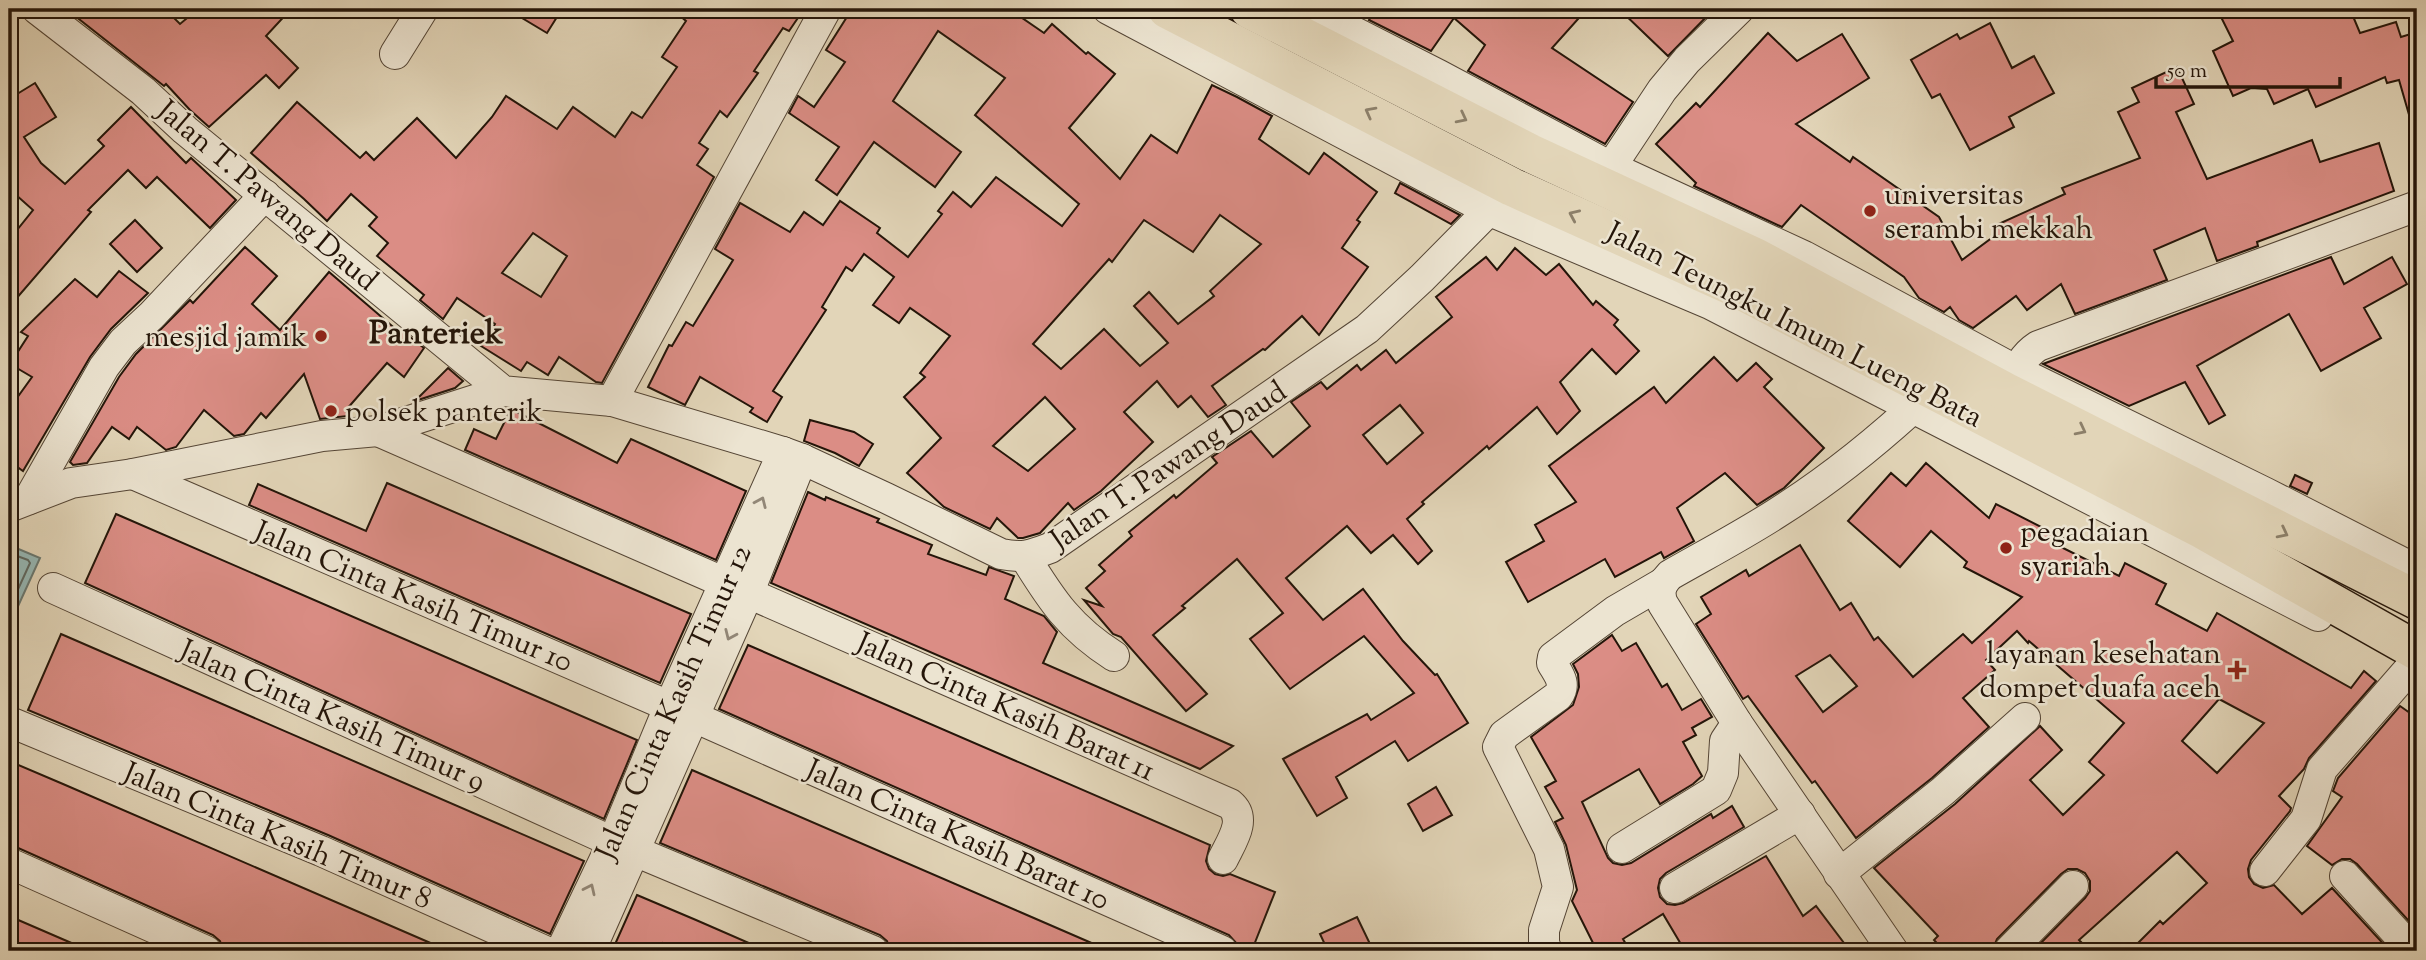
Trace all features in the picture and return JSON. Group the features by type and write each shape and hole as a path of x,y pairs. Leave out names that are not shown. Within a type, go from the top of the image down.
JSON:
{"highway":[{"name":"Jalan Teungku Imum Lueng Bata","path":"1167,9 1501,199 1744,272 2012,382 2417,600"},
{"name":"Jalan Teungku Imum Lueng Bata","path":"1249,9 1324,20 1530,153 1605,176 1923,399 2203,530 2416,659"}],"street":[{"path":"395,54 424,9"},
{"path":"612,401 826,9"},
{"path":"1108,9 1501,199 1710,304 1923,399 1890,430 1835,473 1777,513 1670,575 1663,583 1615,611 1553,657 1552,663 1563,682 1562,690 1558,696 1504,735 1498,747 1549,849 1558,887 1544,930 1547,951"},
{"path":"1739,9 1687,60 1662,90 1605,176 1804,256 2012,382 2254,487 2417,570"},
{"name":"Jalan T. Pawang Daud","path":"41,10 143,91 185,130 503,391 612,401 793,456 1001,554 1025,557 1050,548 1367,329 1501,199"},
{"path":"19,503 104,367 123,342 265,195"},
{"path":"2012,382 2020,363 2029,352 2068,333 2417,206"},
{"path":"19,503 71,483 133,474 322,436 378,431 503,391"},
{"path":"378,431 736,589"},
{"path":"590,951 624,846 793,456"},
{"name":"Jalan Cinta Kasih Timur 10","path":"133,474 682,712"},
{"path":"1025,557 1060,611 1090,640 1114,656"},
{"path":"1663,583 1660,597 1663,604 1737,723 1893,951"},
{"name":"Jalan Cinta Kasih Timur 9","path":"53,588 624,846 873,951"},
{"name":"Jalan Cinta Kasih Barat 11","path":"736,589 1230,804 1236,809 1240,821 1223,859"},
{"path":"2265,871 2306,819 2322,769 2416,659"},
{"name":"Jalan Cinta Kasih Barat 10","path":"682,712 1222,951"},
{"path":"1839,874 1943,791 2025,718"},
{"name":"Jalan Cinta Kasih Timur 8","path":"10,722 321,851 545,951"},
{"path":"1622,848 1716,790 1723,773 1725,741 1737,723"},
{"path":"1675,888 1800,814"},
{"name":"Jalan Cinta Kasih Timur 12","path":"562,951 624,846"},
{"path":"9,863 206,951"},
{"path":"2344,876 2413,951"},
{"path":"2009,951 2073,886"}],"water":[{"path":"9,545 40,558 9,626"}],"building":[{"path":"72,9 165,9 180,24 198,9 291,9 266,36 298,68 279,88 266,75 209,127 166,84 164,86 70,12"},
{"path":"507,9 562,9 547,33"},
{"path":"672,9 804,9 789,31 783,28 754,71 758,73 727,117 720,111 699,143 708,149 697,165 714,177 602,383 596,382 559,357 548,375 527,362 521,371 481,346 495,324 457,298 443,319 420,300 424,295 377,256 388,243 369,226 377,217 351,194 327,221 251,153 297,102 360,158 366,152 374,160 417,118 456,158 492,117 506,96 557,129 573,107 615,137 632,112 642,118 677,67 662,57 686,21","holes":["533,233 567,256 541,297 502,273"]},
{"path":"852,9 1009,9 1044,33 1052,24 1086,54 1088,52 1115,74 1069,128 1120,179 1151,135 1177,153 1212,85 1272,116 1259,139 1309,174 1324,153 1377,192 1357,220 1360,222 1342,248 1368,267 1319,335 1302,316 1265,350 1212,386 1226,405 1208,417 1191,396 1178,407 1157,381 1124,412 1153,442 1101,491 1074,510 1068,503 1040,533 1018,538 997,518 990,529 944,507 907,473 941,438 904,397 925,377 920,373 950,336 910,308 899,323 873,305 894,277 864,254 852,271 846,267 822,307 826,310 773,391 782,397 767,422 750,412 753,408 700,377 685,405 648,387 669,345 672,346 686,322 693,326 733,260 715,249 740,203 790,232 804,212 823,225 840,201 880,228 877,233 908,257 942,214 938,211 953,192 971,207 996,177 1062,226 1079,204 975,115 1005,78 938,31 893,101 961,152 935,187 874,142 837,195 816,180 839,147 789,113 798,96 814,107 845,62 826,50","holes":["1220,215 1261,244 1210,291 1214,296 1178,324 1149,292 1134,306 1168,343 1140,366 1104,329 1061,369 1033,344 1109,259 1112,262 1144,220 1193,252","1045,397 1075,429 1028,471 993,446"]},
{"path":"1376,9 1587,9 1552,48 1633,102 1605,144 1468,71 1485,45 1454,18 1431,51 1369,20"},
{"path":"1619,9 1714,9 1668,56"},
{"path":"2217,9 2350,9 2360,33 2396,22 2401,37 2417,32 2417,125 2412,125 2399,80 2387,83 2385,77 2316,107 2308,89 2274,104 2267,89 2251,88 2233,96 2213,51 2233,41"},
{"path":"1990,23 2012,68 2034,56 2054,93 2009,117 2014,127 1970,150 1940,94 1932,98 1911,60 1957,34 1960,39"},
{"path":"1768,33 1797,61 1842,34 1869,78 1796,124 1850,162 1853,157 1939,217 1962,260 1997,234 1992,227 2065,194 2062,188 2140,158 2118,112 2139,102 2132,88 2177,67 2194,104 2176,112 2207,179 2312,140 2320,162 2379,143 2394,191 2257,242 2258,246 2217,261 2205,228 2154,250 2167,280 2075,314 2061,284 2027,310 2016,296 1973,328 1959,320 1950,307 1944,312 1919,298 1904,277 1801,205 1782,227 1694,186 1696,183 1656,144 1696,103 1700,107"},
{"path":"35,83 56,117 24,137 41,163 65,184 104,146 98,140 131,107 186,163 191,158 236,200 210,228 157,177 146,188 128,170 88,210 91,212 9,307 9,240 33,210 15,194 9,194 9,99"},
{"path":"1400,183 1460,215 1451,224 1395,193"},
{"path":"135,220 162,248 137,272 110,244"},
{"path":"245,247 277,276 252,304 280,330 329,272 399,332 401,330 424,348 404,377 387,363 346,410 348,416 320,419 304,374 266,418 261,413 244,434 234,436 204,410 176,447 166,450 137,427 129,439 112,427 87,463 73,465 70,462 119,377 136,354 190,300 193,303"},
{"path":"1515,248 1546,275 1559,264 1593,305 1596,301 1618,320 1614,325 1639,351 1616,374 1592,349 1560,382 1580,411 1557,434 1537,407 1422,502 1424,504 1407,519 1432,551 1418,564 1393,535 1371,553 1347,526 1286,578 1323,620 1363,589 1403,641 1435,675 1437,674 1468,723 1408,761 1395,741 1336,777 1347,798 1317,816 1283,759 1367,714 1371,720 1414,693 1364,636 1290,689 1250,639 1283,613 1237,559 1153,635 1207,694 1186,711 1121,637 1113,634 1084,600 1102,606 1086,588 1105,571 1099,565 1132,536 1129,532 1174,495 1176,498 1217,463 1212,457 1251,431 1273,457 1310,426 1291,402 1321,382 1327,389 1357,365 1361,370 1386,350 1396,363 1452,317 1436,297 1486,257 1497,270","holes":["1400,405 1423,433 1387,464 1363,435"]},
{"path":"2331,257 2344,284 2392,257 2407,284 2364,308 2381,338 2321,371 2289,314 2197,366 2225,415 2209,424 2185,382 2129,406 2043,364"},
{"path":"119,271 148,293 111,329 90,357 23,471 9,461 9,409 32,377 10,364 28,336 21,332 75,279 97,297"},
{"path":"1714,357 1737,381 1756,363 1772,379 1764,387 1824,448 1784,488 1757,505 1725,473 1677,508 1694,541 1664,558 1661,552 1615,577 1605,559 1528,602 1506,562 1544,541 1535,525 1576,502 1549,466 1654,387 1666,403"},
{"path":"448,368 463,381 455,388 415,401"},
{"path":"511,409 617,463 631,439 746,491 716,560 465,450 474,429 496,439"},
{"path":"810,420 854,432 873,444 859,466 804,441"},
{"path":"1926,463 1989,518 1996,504 2065,539 2061,547 2119,576 2125,563 2166,584 2156,604 2207,631 2217,613 2351,688 2364,671 2376,681 2279,796 2291,808 2290,811 2251,860 2248,869 2254,884 2263,888 2274,885 2302,914 2332,888 2390,951 2130,951 2160,921 2163,924 2207,883 2177,852 2079,940 2090,951 2033,951 2090,891 2090,881 2085,873 2068,869 1997,939 1992,951 1944,951 1934,940 1938,936 1874,868 1955,804 2040,726 2062,750 2030,780 2063,815 2104,775 2089,762 2124,723 2017,631 1986,660 1995,670 1963,698 1989,727 1932,778 1856,838 1748,696 1743,699 1696,624 1711,614 1701,597 1746,570 1749,576 1800,545 1840,610 1851,603 1874,640 1878,637 1913,677 1963,634 1972,643 2022,597 1964,567 1967,562 1931,531 1900,567 1848,521 1891,473 1906,486","holes":["1830,655 1857,686 1823,712 1796,676","2219,699 2264,723 2217,773 2182,741"]},
{"path":"2295,475 2312,483 2307,494 2290,486"},
{"path":"387,483 691,614 660,683 249,505 258,484 366,531"},
{"path":"808,492 879,519 877,522 932,545 928,554 986,575 989,567 1014,576 1005,599 1044,616 1057,632 1043,663 1233,746 1200,769 771,583"},
{"path":"116,514 637,740 604,819 85,583"},
{"path":"61,634 584,861 550,934 328,835 28,710"},
{"path":"1612,635 1622,651 1636,643 1662,687 1667,684 1682,710 1701,699 1712,717 1692,728 1696,735 1683,742 1702,776 1693,784 1660,804 1639,769 1582,802 1608,858 1613,863 1622,865 1631,863 1711,814 1713,818 1732,806 1744,827 1666,873 1660,879 1660,897 1667,904 1683,903 1766,856 1803,916 1816,906 1850,951 1685,951 1663,914 1623,939 1630,951 1597,951 1572,901 1577,890 1566,845 1555,822 1563,818 1545,787 1556,781 1531,737 1573,705 1579,687 1578,674 1573,664"},
{"path":"748,645 1210,845 1206,861 1215,874 1230,874 1275,892 1252,950 1237,944 1229,935 719,709"},
{"path":"2400,706 2417,718 2417,930 2357,864 2350,859 2342,859 2332,865 2307,846 2342,797 2333,791 2338,778"},
{"path":"9,761 449,951 223,950 220,941 213,935 9,846"},
{"path":"692,770 1110,951 890,950 887,941 880,935 660,843"},
{"path":"1436,787 1452,815 1423,831 1408,804"},
{"path":"637,895 767,951 681,951 663,943 659,951 612,951"},
{"path":"9,916 90,951 9,951"},
{"path":"1357,917 1371,946 1359,951 1328,951 1320,934"}],"place":[{"name":"universitas serambi mekkah","path":"1870,211"},
{"name":"mesjid jamik","path":"321,336"},
{"name":"polsek panterik","path":"331,411"},
{"name":"pegadaian syariah","path":"2006,548"},
{"name":"layanan kesehatan dompet duafa aceh","path":"2237,670"}],"district":[{"name":"Panteriek","path":"436,331"}]}
